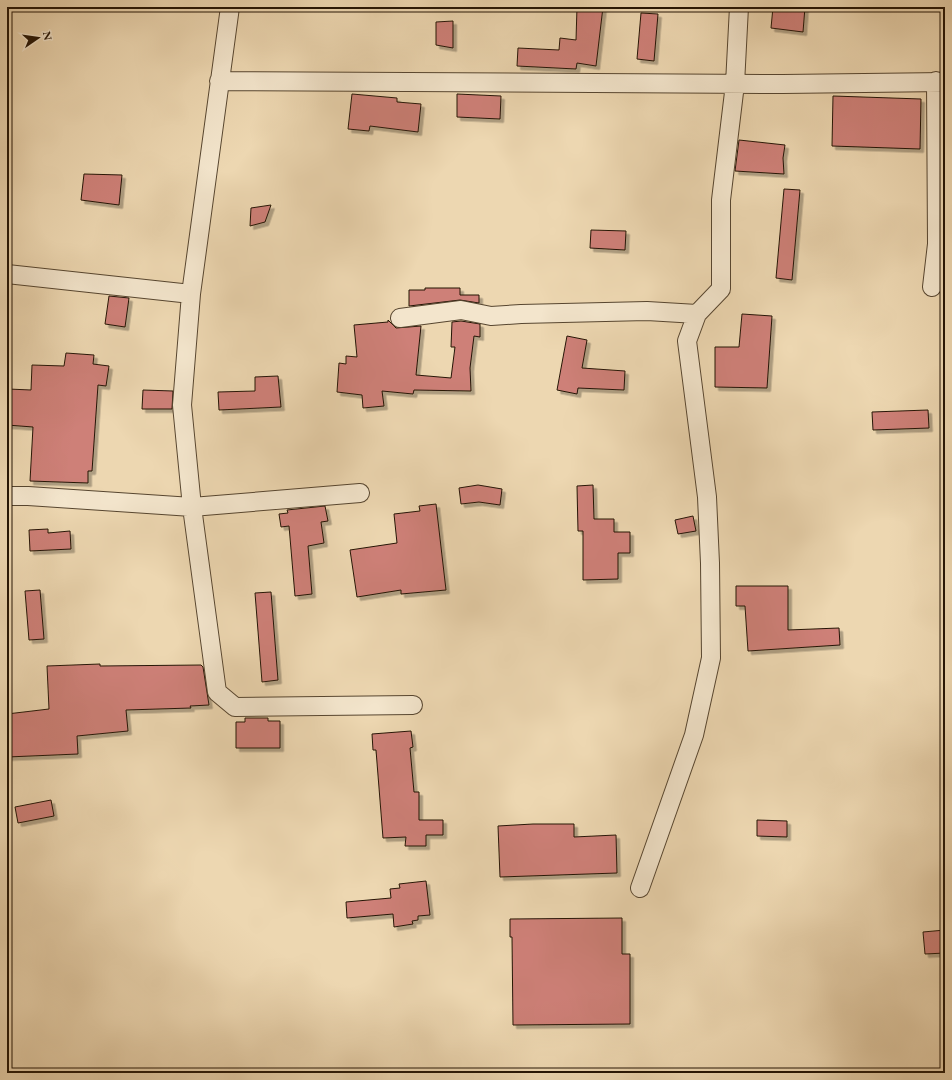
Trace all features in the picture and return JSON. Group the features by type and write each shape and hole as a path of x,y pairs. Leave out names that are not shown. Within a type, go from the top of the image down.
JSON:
{"street":[{"path":"230,7 191,294 182,405 192,507 217,692 235,707 413,705"},
{"path":"640,888 694,735 711,658 707,497 687,341 697,314 721,289 720,200 735,84 739,7"},
{"path":"219,81 735,84 941,81 937,244 932,286"},
{"path":"7,274 191,294"},
{"path":"400,318 461,310 491,316 647,311 697,314"},
{"path":"7,496 28,496 192,507 360,493"}],"building":[{"path":"577,7 603,7 596,66 577,63 576,69 517,66 518,48 559,50 560,38 576,40"},
{"path":"773,7 805,7 803,32 771,28"},
{"path":"641,13 658,14 654,61 637,59"},
{"path":"453,21 453,48 436,45 436,22"},
{"path":"352,94 397,98 397,102 421,104 418,132 370,126 369,131 348,129"},
{"path":"457,94 501,96 500,119 457,117"},
{"path":"833,96 921,99 920,149 832,146"},
{"path":"739,140 785,145 783,158 784,174 735,171"},
{"path":"84,174 122,175 119,205 81,200"},
{"path":"784,189 800,190 792,280 776,278"},
{"path":"271,205 265,222 250,226 251,208"},
{"path":"591,230 626,231 625,250 590,248"},
{"path":"425,288 460,288 460,295 479,295 479,303 460,300 409,306 409,290 425,290"},
{"path":"109,296 129,298 125,327 105,324"},
{"path":"742,314 772,316 767,388 715,387 715,347 739,347"},
{"path":"388,320 396,328 421,326 416,375 451,378 455,347 451,347 452,322 461,321 480,324 480,337 474,336 470,368 471,391 414,390 413,394 382,391 384,406 363,408 362,395 337,392 339,363 346,364 346,356 357,357 354,325 388,322"},
{"path":"567,336 587,340 582,368 625,371 624,390 578,388 577,394 557,390"},
{"path":"66,353 94,355 93,364 109,366 106,386 98,385 92,471 88,471 88,483 30,481 33,427 7,425 8,389 31,390 32,365 64,366"},
{"path":"278,376 281,407 219,410 218,392 255,391 255,377"},
{"path":"143,390 173,391 172,409 142,409"},
{"path":"928,410 929,428 873,430 872,412"},
{"path":"478,485 502,489 500,505 479,502 461,504 459,488"},
{"path":"593,485 594,519 614,519 614,532 630,532 630,553 618,553 618,579 583,580 583,531 578,531 577,486"},
{"path":"436,504 446,590 401,594 401,590 357,597 350,550 397,543 394,514 420,511 419,506"},
{"path":"325,506 328,521 321,522 324,543 308,546 312,594 295,596 289,526 281,527 279,514 288,513 287,510"},
{"path":"693,516 696,531 678,534 675,520"},
{"path":"48,529 48,533 70,531 71,549 30,551 29,530"},
{"path":"736,586 788,586 788,630 839,628 840,645 748,651 745,606 736,606"},
{"path":"40,590 44,639 29,640 25,591"},
{"path":"271,592 278,680 262,682 255,593"},
{"path":"100,664 100,666 201,665 203,667 209,705 190,706 191,708 126,710 128,731 77,736 78,754 7,757 7,714 49,709 47,666"},
{"path":"245,718 268,718 268,721 280,721 280,748 236,748 236,722 245,722"},
{"path":"411,731 413,747 410,748 414,792 419,792 419,820 443,820 443,835 426,835 426,846 405,846 406,837 383,838 376,750 373,750 372,734"},
{"path":"51,800 54,816 18,823 15,807"},
{"path":"757,820 787,821 787,837 757,836"},
{"path":"574,824 574,837 616,835 617,873 500,877 498,826"},
{"path":"426,881 430,915 418,916 418,920 412,921 413,924 394,927 393,914 347,918 346,902 391,898 390,889 400,888 399,884"},
{"path":"622,918 622,954 630,954 630,1024 513,1025 512,937 510,937 510,919"},
{"path":"945,930 945,953 925,954 923,932"}]}
